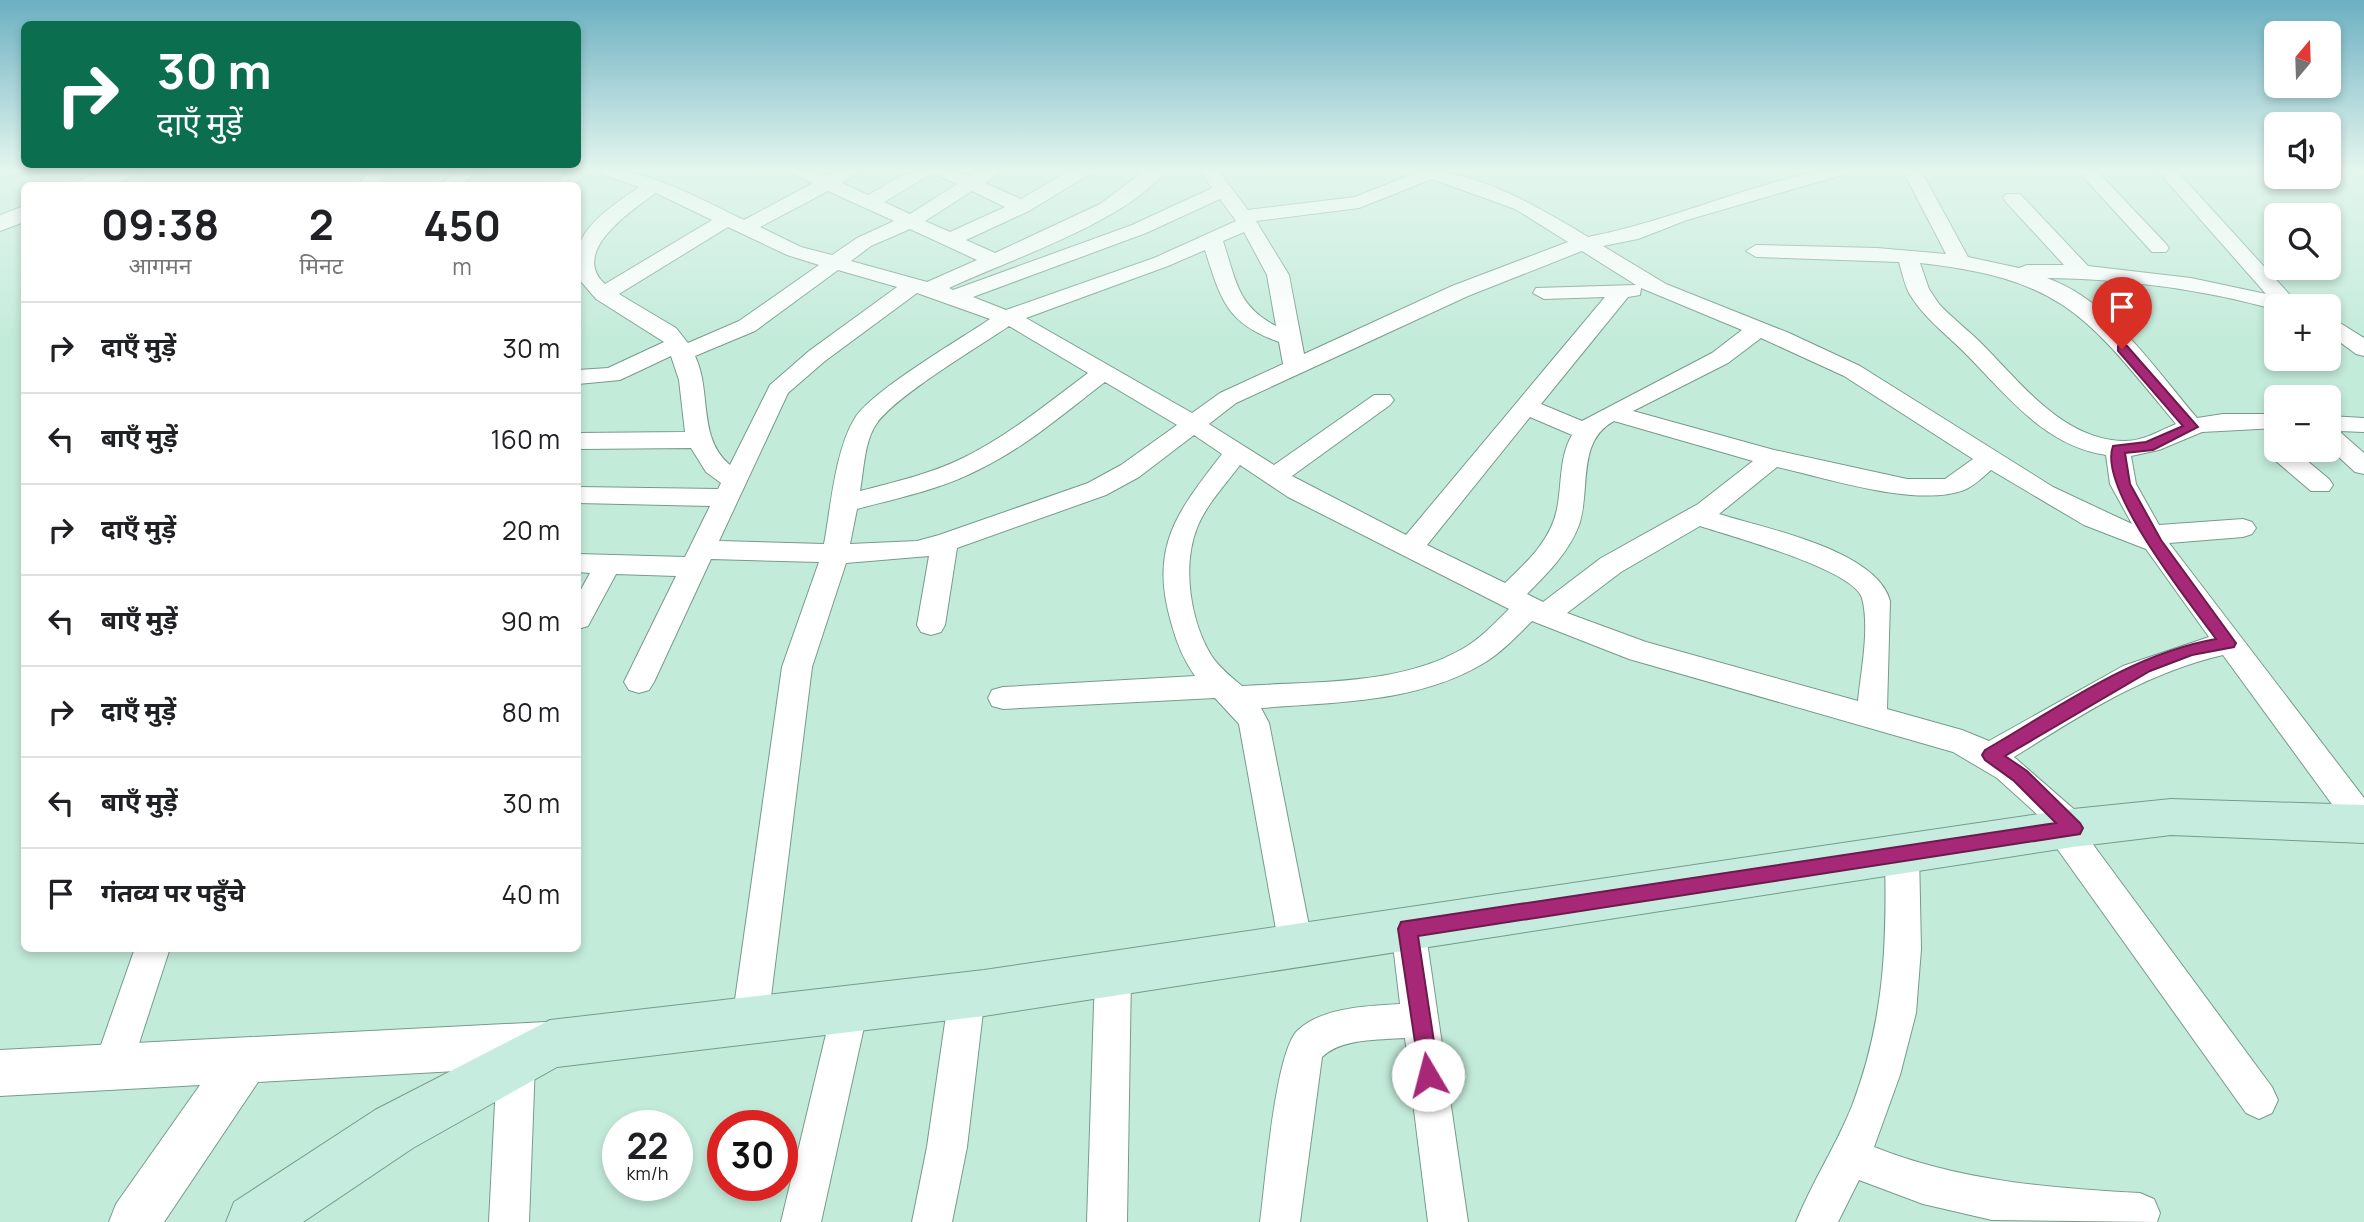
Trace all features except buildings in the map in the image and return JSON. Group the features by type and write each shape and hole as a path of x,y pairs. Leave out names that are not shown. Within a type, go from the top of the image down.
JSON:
{"main road":[{"path":"254,1222 394,1129 533,1053 750,1021 1113,974 1902,852 2068,829 2171,817 2364,823"}],"street":[{"path":"604,226 582,254 582,279 648,320 679,349 699,440 709,461 729,489"},
{"path":"604,293 730,226"},
{"path":"743,226 831,264 932,291 1007,317 1105,371 1193,424 1273,477 1527,606 1639,650 1937,733 1991,755 2021,776 2068,829 2259,1100"},
{"path":"581,377 612,375 747,326 864,242 901,226"},
{"path":"922,226 991,259"},
{"path":"950,240 980,226"},
{"path":"639,682 778,390 817,356 932,291 991,259 1073,226"},
{"path":"932,291 1145,226"},
{"path":"750,1021 797,667 835,554 860,431 874,411 1007,317 1134,273 1212,239 1235,226"},
{"path":"1249,226 1278,275 1295,367"},
{"path":"1554,226 1658,289 1852,371 2067,506 2153,539 2243,528"},
{"path":"581,563 888,553 945,543 1097,489 1130,471 1228,398 1461,291 1582,244 1631,235 1655,226"},
{"path":"1941,226 1961,263"},
{"path":"2040,226 2083,273"},
{"path":"2138,226 2159,248"},
{"path":"2216,226 2277,294"},
{"path":"1212,239 1237,309 1255,326 1290,338"},
{"path":"1756,251 1961,263 2043,284 2076,302 2105,329 2191,427"},
{"path":"1908,258 1916,285 1925,301 2019,399 2056,425 2096,443 2118,449 2148,447 2191,427 2264,421"},
{"path":"2003,272 2083,273 2228,290 2264,300"},
{"path":"1544,293 1658,289"},
{"path":"1410,548 1622,290"},
{"path":"1527,606 1544,561 1565,526 1570,510 1577,453 1584,431 1612,413 1720,358 1758,329"},
{"path":"2341,332 2364,349"},
{"path":"847,503 927,482 989,455 1105,371"},
{"path":"1273,477 1382,400"},
{"path":"1526,407 1584,431"},
{"path":"1612,413 1772,458 1888,485 1929,488 1959,483 1990,458"},
{"path":"2246,421 2264,437"},
{"path":"2341,424 2364,425"},
{"path":"581,441 699,440"},
{"path":"2345,444 2364,466"},
{"path":"2118,449 2123,484 2153,539 2364,823"},
{"path":"1236,453 1185,525 1173,559 1179,600 1197,657 1254,723 1296,946"},
{"path":"1003,698 1382,685 1433,674 1480,652 1527,606 1611,565 1698,516 1772,458"},
{"path":"2293,462 2320,485"},
{"path":"581,495 729,489"},
{"path":"1698,516 1828,560 1862,576 1871,585 1877,607 1872,716"},
{"path":"931,625 945,543"},
{"path":"581,614 608,564"},
{"path":"1991,755 2144,666 2190,650 2228,643"},
{"path":"1816,1222 1850,1157 1890,1050 1902,981 1902,852"},
{"path":"1408,929 1448,1222"},
{"path":"113,1065 152,952"},
{"path":"1107,1222 1113,974"},
{"path":"932,1222 947,1147 967,995"},
{"path":"802,1222 850,1009"},
{"path":"1280,1222 1300,1067 1312,1040 1338,1029 1420,1020"},
{"path":"0,1073 113,1065 533,1053 509,1222"},
{"path":"134,1222 245,1061"},
{"path":"1850,1157 1898,1179 1986,1201 2140,1213"}],"route":[{"path":"1428,1075 1408,929 2073,828 2021,776 1991,755 2144,666 2190,650 2228,643 2155,543 2130,502 2123,484 2118,449 2148,447 2191,427 2122,349"}]}
